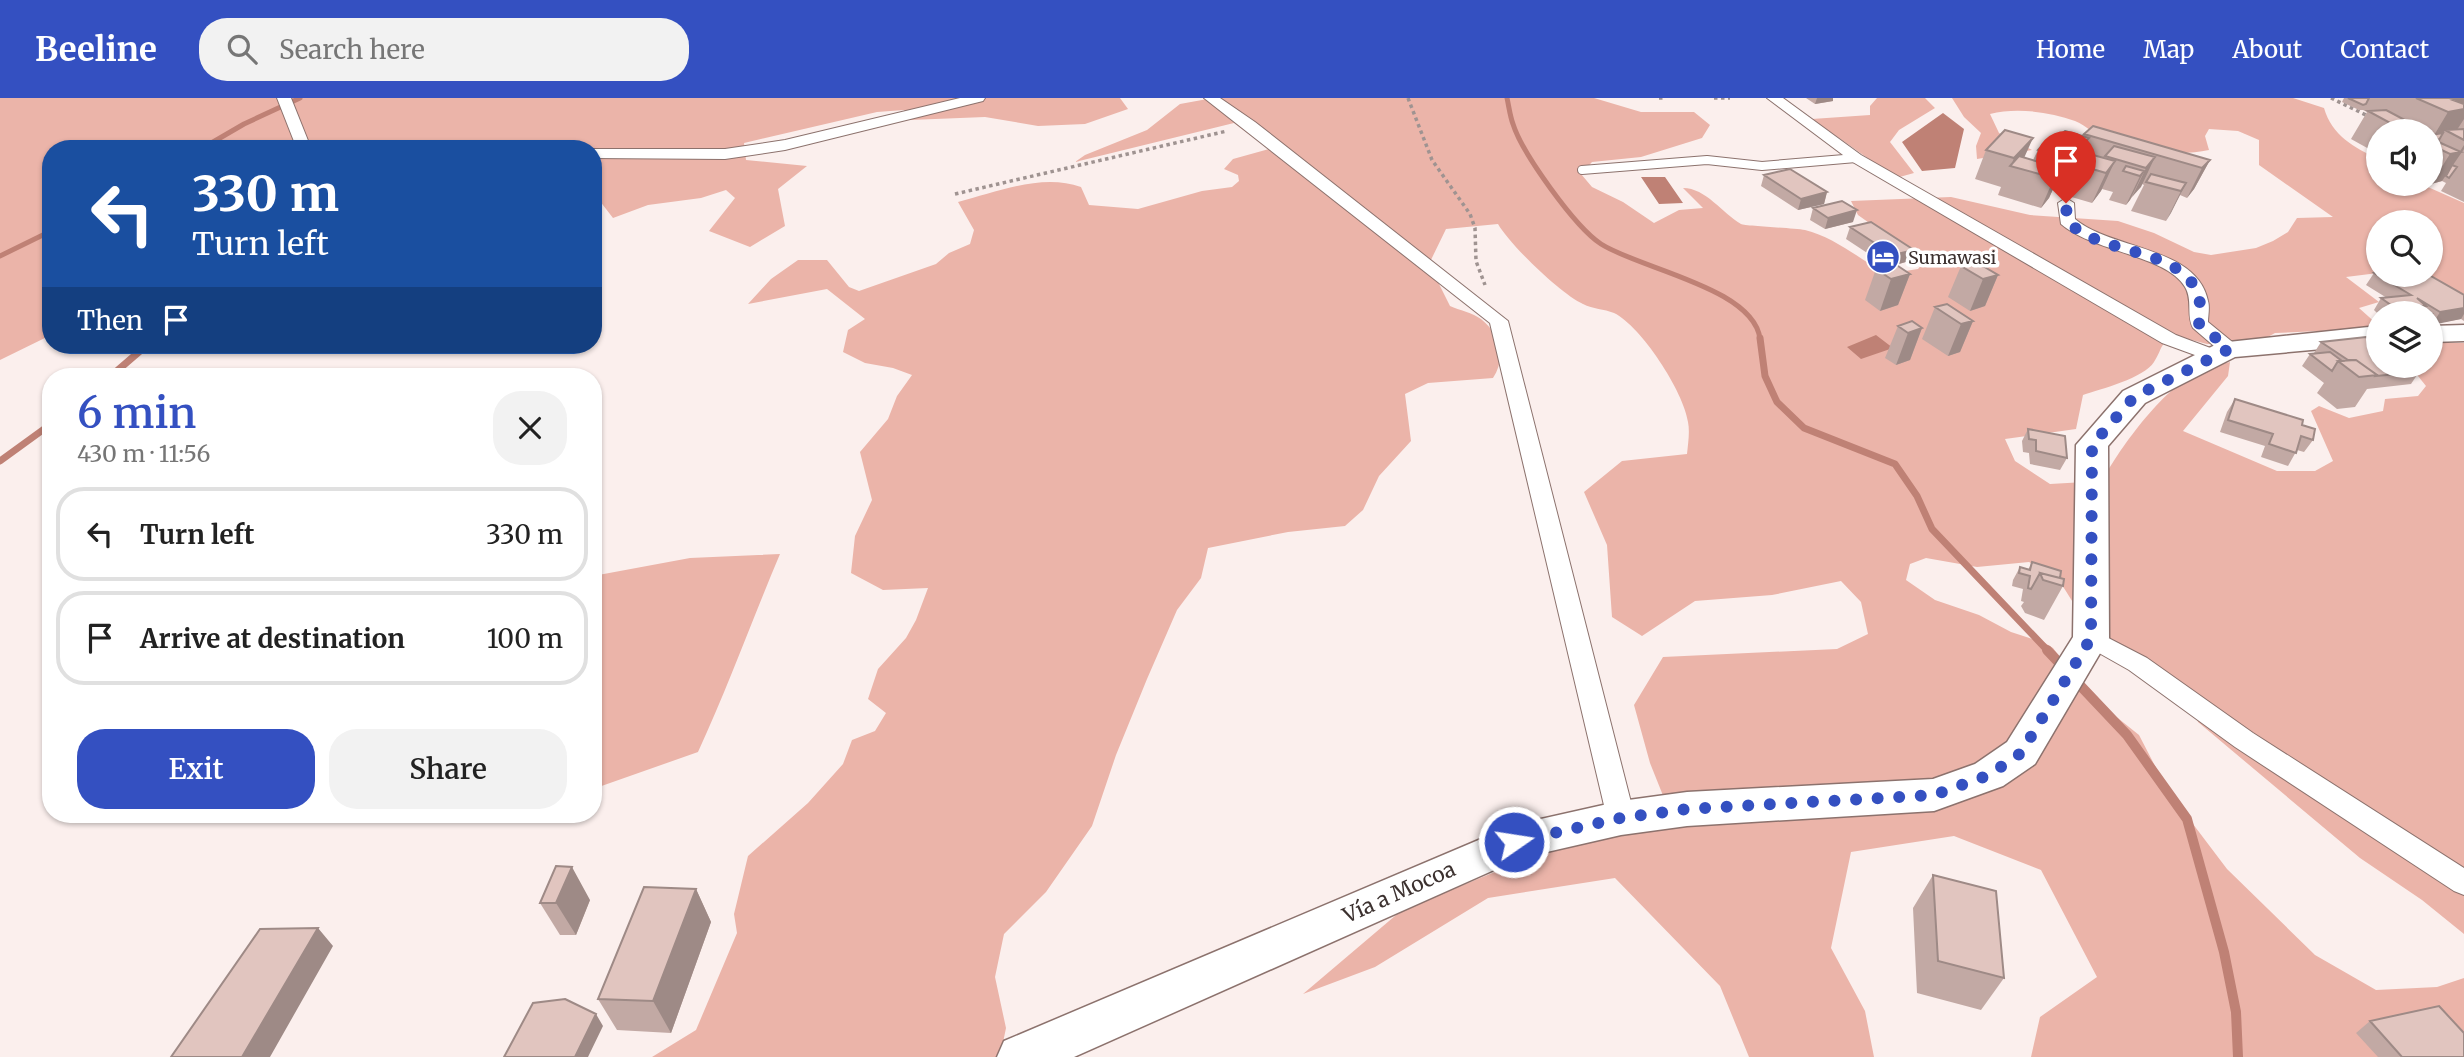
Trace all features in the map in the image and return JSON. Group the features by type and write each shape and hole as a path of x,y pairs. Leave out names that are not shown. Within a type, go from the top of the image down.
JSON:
{"main road":[{"path":"2443,334 2464,333"},
{"path":"2091,638 2092,445 2134,397 2222,353 2366,336"},
{"name":"Vía a Mocoa","path":"1021,1057 1514,842 1621,818 1687,809 1934,795 1989,775 2021,753 2091,638"}],"street":[{"path":"284,98 301,140"},
{"path":"602,153 725,154 785,145 978,98"},
{"path":"1210,98 1250,125 1499,321 1621,818"},
{"path":"1774,98 1856,158 2169,339 2222,353"},
{"path":"2066,203 2067,221 2085,234 2162,260 2188,278 2201,299 2199,324 2222,353"},
{"path":"2091,638 2138,664 2244,740 2464,883"}],"lane":[{"path":"1582,170 1707,160 1762,166 1856,158"}],"path":[{"path":"1408,98 1432,160 1470,214 1475,228 1476,261 1499,321"},
{"path":"1714,98 1730,98"},
{"path":"2331,98 2374,119"},
{"path":"955,194 1250,125"}],"shaded area":[{"path":"0,98 1120,98 1128,109 1085,124 1038,126 985,117 910,120 904,110 877,112 744,143 746,160 807,166 778,189 785,226 750,247 709,231 735,198 726,190 701,198 648,205 613,218 602,204 602,140 42,140 42,339 0,360"},
{"path":"1213,98 1594,98 1641,112 1694,112 1710,125 1702,138 1641,157 1592,162 1581,174 1592,187 1623,202 1654,223 1679,210 1703,208 1683,188 1691,189 1706,196 1741,224 1816,233 1886,274 1918,269 1924,262 1858,215 1851,201 1951,197 2030,215 2118,221 2154,233 2194,252 2211,255 2256,248 2273,241 2288,232 2297,218 2333,217 2259,165 2259,140 2238,131 2209,129 2205,136 2209,150 2171,153 2120,144 2075,121 2055,115 2033,111 2000,112 1990,114 1999,133 2032,150 1977,159 1976,146 1981,133 1964,117 1952,98 2293,98 2324,108 2338,133 2366,153 2366,196 2443,196 2443,194 2464,203 2464,306 2433,287 2443,287 2443,210 2366,210 2366,274 2346,277 2378,301 2366,301 2366,306 2359,308 2366,314 2366,329 2275,333 2253,345 2207,344 2173,335 2163,345 2149,368 2122,382 2083,395 2076,429 2005,439 2015,461 2050,484 2102,481 2133,434 2175,388 2204,369 2230,362 2228,376 2183,431 2277,471 2315,471 2333,461 2311,411 2319,406 2349,418 2383,411 2385,399 2418,396 2426,386 2420,378 2443,378 2443,343 2464,343 2464,934 2422,900 2360,858 2198,722 2192,698 2110,639 2074,604 2057,577 2029,562 1977,567 1926,558 1910,564 1906,580 1935,600 1979,615 2011,632 2053,648 2089,695 2139,735 2168,791 2227,869 2315,955 2376,990 2437,987 2464,978 2464,1057 2031,1057 2040,1017 2097,977 2041,870 1954,836 1851,852 1831,948 1865,1011 1874,1057 1749,1057 1720,986 1615,878 1488,898 1375,967 1303,994 1402,910 1573,840 1676,828 1650,763 1634,705 1663,657 1837,649 1868,634 1861,602 1841,581 1772,595 1695,601 1642,636 1612,617 1607,545 1584,492 1622,461 1687,454 1689,430 1685,409 1660,361 1625,320 1614,313 1583,304 1562,290 1524,256 1498,224 1446,229 1429,264 1450,306 1478,317 1488,325 1497,339 1500,355 1493,378 1428,383 1405,394 1411,441 1379,476 1363,510 1345,526 1288,532 1208,548 1201,578 1177,610 1147,679 1116,755 1092,826 1046,892 1004,934 995,977 1006,1028 1000,1057 652,1057 696,1030 737,933 734,914 748,856 808,803 843,764 852,740 875,731 886,713 868,699 878,669 906,638 928,588 883,590 851,573 855,536 872,500 860,452 888,419 897,396 912,375 865,363 843,352 848,330 865,319 827,289 748,304 771,279 798,260 827,260 849,287 859,291 936,264 949,253 970,244 974,230 958,202 1019,185 1051,182 1081,187 1089,205 1138,209 1202,191 1232,187 1239,181 1238,175 1224,169 1233,159 1269,149 1234,123 1075,162 1085,155 1147,130 1180,104"},
{"path":"1877,98 1925,98 1935,108 1899,130 1890,142 1914,173 1896,178 1812,119 1870,115 1870,106"},
{"path":"1943,113 1964,129 1955,168 1922,171 1902,142"},
{"path":"1641,177 1665,177 1683,203 1659,204"},
{"path":"1876,335 1893,348 1861,359 1847,347"},
{"path":"780,554 698,752 602,786 602,574 690,558"}],"building":[{"path":"2348,98 2369,98 2363,105"},
{"path":"2416,98 2464,98 2453,100 2464,104 2464,109 2448,112"},
{"path":"2386,110 2403,119 2383,119 2368,111"},
{"path":"2093,126 2210,160 2202,168 2084,134"},
{"path":"2464,129 2464,140 2445,130"},
{"path":"2005,130 2033,138 2014,158 1986,150"},
{"path":"2065,131 2089,138 2075,150 2115,161 2106,173 2082,166 2085,163 2038,150 2045,142 2049,143"},
{"path":"2443,144 2461,152 2450,154 2443,151"},
{"path":"2114,146 2155,157 2146,168 2105,156"},
{"path":"2019,156 2062,169 2054,178 2010,166"},
{"path":"2452,165 2457,167 2449,178 2446,176"},
{"path":"2126,166 2144,171 2140,176 2123,171"},
{"path":"1790,169 1827,192 1801,199 1764,175"},
{"path":"2151,174 2186,183 2181,191 2146,182"},
{"path":"1842,201 1857,210 1828,218 1813,208"},
{"path":"1871,222 1914,250 1893,255 1850,227"},
{"path":"1976,262 1998,275 1983,279 1961,266"},
{"path":"1895,264 1910,274 1891,279 1876,269"},
{"path":"2443,283 2464,295 2464,308 2443,312 2443,301 2422,301 2417,298 2420,301 2385,301 2381,298 2411,295 2398,287 2443,287"},
{"path":"1947,304 1973,321 1961,324 1935,307"},
{"path":"1912,321 1922,328 1908,333 1898,326"},
{"path":"2366,337 2366,367 2356,360 2348,360 2321,342"},
{"path":"2330,352 2342,361 2338,361 2332,371 2310,354"},
{"path":"2356,360 2366,367 2366,376 2359,377 2338,361"},
{"path":"2235,399 2303,420 2302,425 2315,429 2313,440 2301,436 2296,453 2269,444 2273,434 2228,420"},
{"path":"2028,429 2065,436 2067,458 2036,451 2036,440 2029,439"},
{"path":"2032,562 2061,571 2060,578 2040,573 2031,589 2028,588 2030,576 2019,573 2020,567 2030,570"},
{"path":"2040,573 2064,579 2063,586 2043,580"},
{"path":"556,866 572,867 556,903 540,903"},
{"path":"1933,875 1996,891 2004,978 1938,961"},
{"path":"644,887 696,889 653,1001 598,999"},
{"path":"318,928 242,1057 171,1057 260,929"},
{"path":"565,999 596,1014 575,1057 504,1057 533,1003"},
{"path":"2439,1006 2464,1033 2464,1057 2402,1057 2370,1021"}],"waterway":[{"path":"216,140 300,98"},
{"path":"1507,98 1513,124 1527,153 1564,206 1590,235 1619,253 1717,293 1738,306 1753,321 1760,339"},
{"path":"0,256 42,235"},
{"path":"1760,338 1765,376 1777,402 1804,428 1895,464 1917,496 1932,529 2049,652"},
{"path":"120,368 137,354"},
{"path":"0,461 42,431"},
{"path":"2047,650 2064,668"},
{"path":"2075,680 2127,735 2187,819 2224,952 2236,1012 2238,1057"}],"place":[{"name":"Sumawasi","path":"1883,257"}],"route":[{"path":"1514,842 1621,818 1687,809 1934,795 1989,775 2021,753 2091,638 2092,445 2134,397 2229,349 2199,324 2201,299 2188,278 2162,260 2085,234 2067,221 2066,203"}]}
